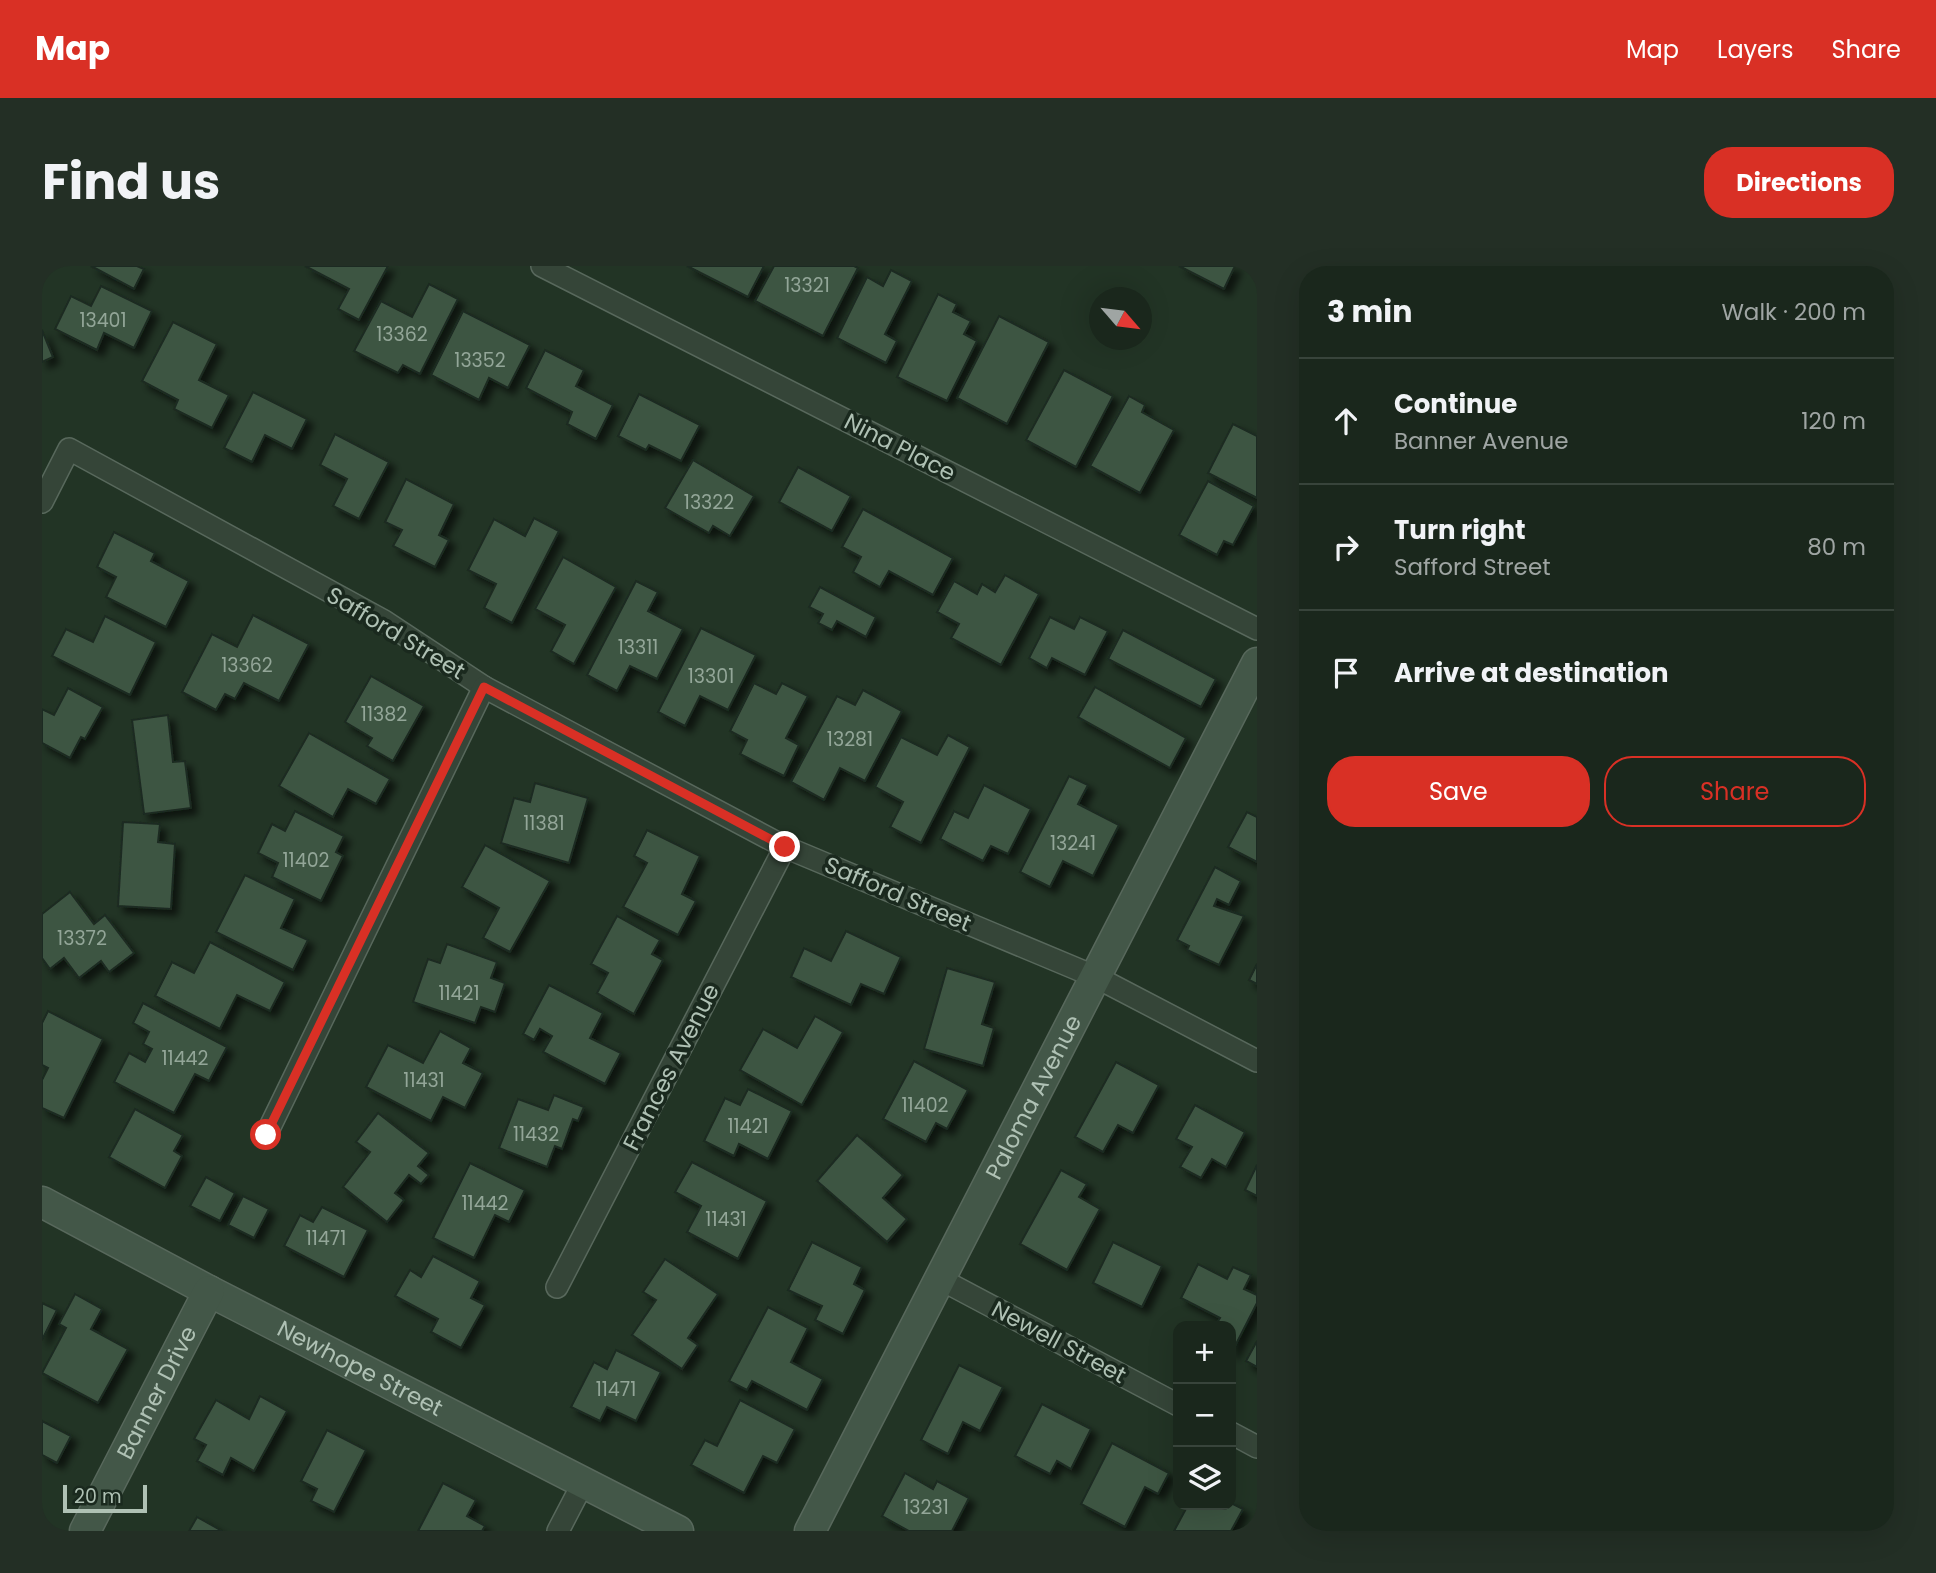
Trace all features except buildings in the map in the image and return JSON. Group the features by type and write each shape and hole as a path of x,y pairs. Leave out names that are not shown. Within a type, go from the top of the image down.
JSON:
{"street":[{"name":"Nina Place","path":"542,266 1257,629"},
{"name":"Safford Street","path":"42,502 69,449 384,621 484,687 785,847 1096,977 1257,1061"},
{"name":"Paloma Avenue","path":"810,1531 1257,663"},
{"path":"266,1135 484,687"},
{"name":"Frances Avenue","path":"557,1287 785,847"},
{"name":"Newhope Street","path":"42,1202 209,1291 678,1531"},
{"name":"Newell Street","path":"940,1279 1173,1402"},
{"name":"Banner Drive","path":"85,1531 209,1291"},
{"path":"1236,1436 1257,1447"},
{"path":"558,1531 583,1483"}],"route":[{"path":"266,1135 484,687 785,847"}]}
